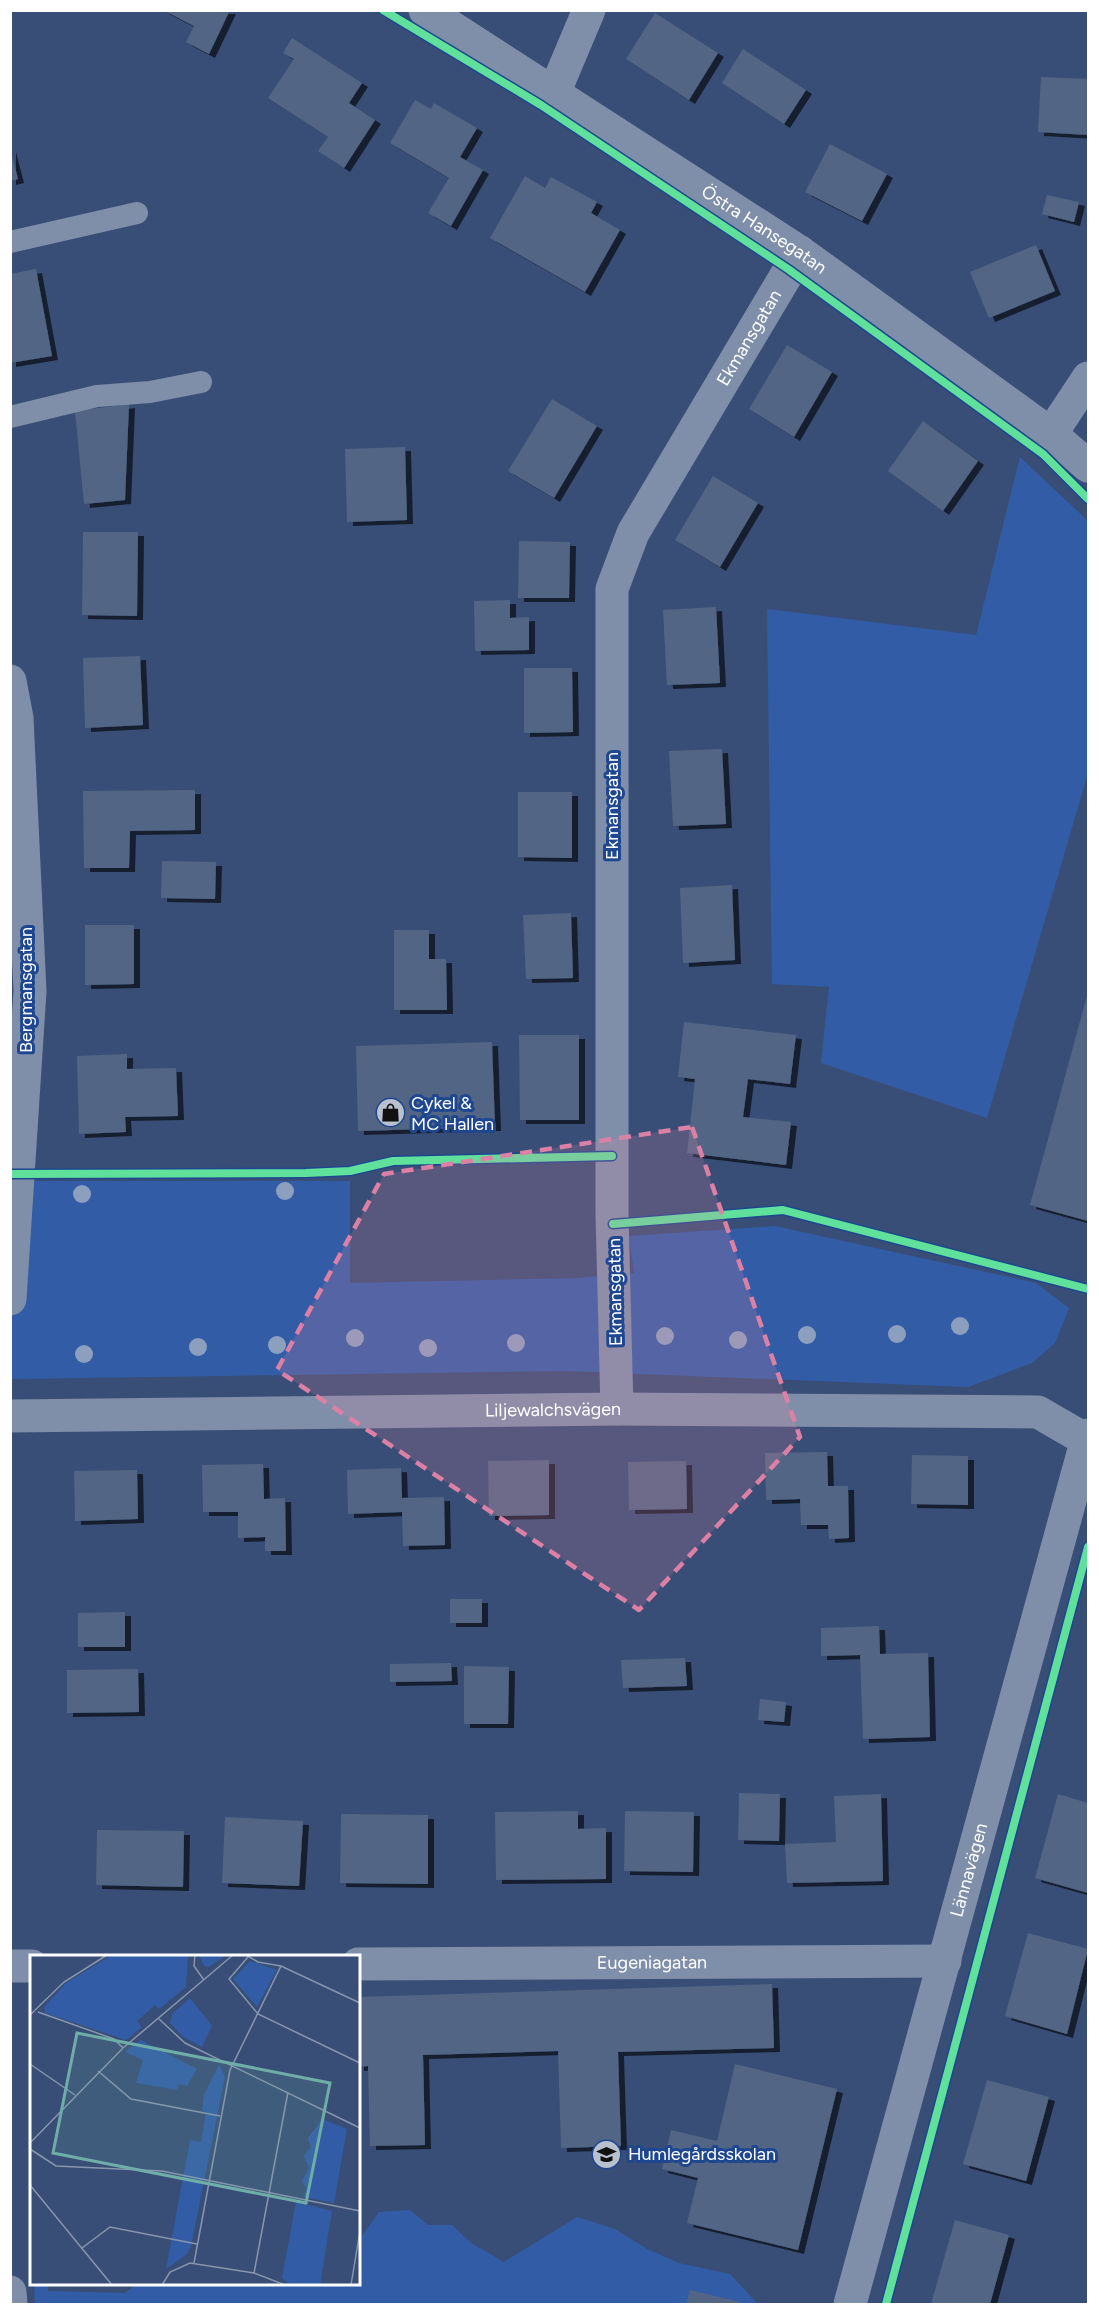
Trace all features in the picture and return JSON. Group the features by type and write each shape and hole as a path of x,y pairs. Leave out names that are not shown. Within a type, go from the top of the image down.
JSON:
{"street":[{"name":"Östra Hansegatan","path":"426,10 800,252 1051,434 1089,466"},
{"path":"554,93 589,10"},
{"name":"Ekmansgatan","path":"617,1409 612,1214 612,589 633,532 800,252"},
{"path":"1051,434 1089,378"},
{"name":"Bergmansgatan","path":"10,681 17,718 30,991 21,1174 10,1299"},
{"name":"Liljewalchsvägen","path":"10,1416 617,1409 1038,1412 1088,1439"},
{"name":"Lännavägen","path":"850,2304 1088,1439"},
{"name":"Eugeniagatan","path":"360,1964 945,1961"},
{"path":"10,1966 30,1966"},
{"path":"10,2292 11,2304"}],"lane":[{"path":"10,242 136,213"},
{"path":"10,417 97,396 150,392 201,382"}],"highlighted area":[{"path":"692,1127 800,1437 639,1610 277,1370 384,1174"}],"shaded area":[{"path":"1020,457 1088,521 1088,773 987,1118 821,1063 829,987 772,984 767,609 976,635"},
{"path":"10,1181 350,1181 350,1283 576,1278 634,1273 629,1236 775,1226 1036,1283 1069,1308 1055,1343 1032,1363 968,1387 566,1371 11,1379"},
{"path":"410,2210 428,2225 452,2225 471,2243 504,2262 577,2217 615,2229 647,2249 679,2263 730,2274 758,2304 35,2304 34,2285 48,2285 48,2291 125,2293 136,2285 360,2285 360,2239 379,2212"}],"building":[{"path":"163,10 230,10 209,54 186,42 194,26"},
{"path":"655,13 718,53 689,100 626,59"},
{"path":"292,38 362,83 349,103 375,120 344,168 318,151 328,137 268,98 294,59 283,53"},
{"path":"743,49 806,90 784,124 722,83"},
{"path":"1041,77 1088,79 1088,135 1038,132"},
{"path":"415,100 431,109 434,103 477,128 460,157 483,170 451,226 428,213 449,178 390,143"},
{"path":"830,144 887,174 862,221 805,192"},
{"path":"10,148 18,179 10,181"},
{"path":"525,176 545,188 551,177 597,202 591,213 620,230 585,292 490,238"},
{"path":"1047,195 1079,202 1074,222 1042,214"},
{"path":"1036,245 1055,291 989,318 970,272"},
{"path":"36,269 52,356 10,363 10,274"},
{"path":"787,345 832,372 794,437 749,409"},
{"path":"552,399 597,426 554,498 508,471"},
{"path":"129,404 125,500 84,504 75,411"},
{"path":"923,421 978,461 943,511 888,471"},
{"path":"405,447 407,520 347,522 345,449"},
{"path":"713,476 758,503 720,567 675,540"},
{"path":"83,532 138,532 137,616 82,615"},
{"path":"519,541 570,542 569,598 518,598"},
{"path":"510,600 510,618 529,617 529,650 475,651 474,601"},
{"path":"716,607 720,683 667,685 663,610"},
{"path":"140,656 143,725 85,728 83,658"},
{"path":"524,668 572,668 573,732 524,733"},
{"path":"722,749 726,824 673,826 669,751"},
{"path":"195,790 195,830 130,831 129,868 84,868 83,791"},
{"path":"518,792 572,792 572,858 518,857"},
{"path":"162,861 216,862 215,899 161,898"},
{"path":"732,885 735,960 683,963 680,888"},
{"path":"571,913 573,978 526,979 523,915"},
{"path":"85,925 134,925 134,984 85,985"},
{"path":"394,930 429,930 429,959 446,959 447,1010 394,1010"},
{"path":"1088,992 1088,1221 1030,1205"},
{"path":"684,1022 796,1035 790,1084 748,1079 743,1117 791,1122 786,1165 687,1153 695,1079 678,1077"},
{"path":"519,1035 579,1035 579,1120 520,1120"},
{"path":"492,1042 495,1127 358,1131 356,1046"},
{"path":"127,1054 127,1069 176,1068 178,1116 125,1117 126,1132 79,1134 77,1056"},
{"path":"827,1452 828,1486 848,1486 849,1538 829,1539 828,1525 801,1525 800,1499 766,1500 765,1453"},
{"path":"912,1455 968,1456 968,1505 911,1504"},
{"path":"549,1460 549,1515 489,1516 488,1461"},
{"path":"686,1461 687,1509 629,1510 628,1462"},
{"path":"263,1464 264,1499 285,1498 286,1551 265,1551 265,1537 238,1538 238,1512 203,1512 202,1465"},
{"path":"401,1468 402,1498 444,1497 445,1545 403,1546 402,1512 348,1514 347,1470"},
{"path":"137,1470 138,1519 75,1521 74,1471"},
{"path":"450,1599 482,1599 482,1623 450,1623"},
{"path":"125,1612 125,1647 78,1647 78,1613"},
{"path":"879,1626 880,1654 928,1653 930,1737 863,1739 860,1655 821,1656 821,1628"},
{"path":"685,1658 687,1686 623,1688 621,1660"},
{"path":"451,1663 452,1681 390,1682 390,1664"},
{"path":"464,1666 509,1667 508,1724 464,1724"},
{"path":"138,1669 139,1712 67,1713 67,1670"},
{"path":"760,1699 786,1702 784,1722 758,1720"},
{"path":"739,1793 780,1794 779,1841 738,1840"},
{"path":"881,1794 883,1881 787,1883 785,1844 836,1842 834,1796"},
{"path":"1058,1794 1088,1803 1088,1893 1035,1878"},
{"path":"578,1811 578,1829 606,1828 606,1879 496,1880 495,1812"},
{"path":"625,1811 694,1812 693,1872 624,1871"},
{"path":"341,1814 428,1815 428,1884 340,1883"},
{"path":"225,1817 303,1821 299,1886 222,1883"},
{"path":"97,1830 184,1831 183,1887 96,1885"},
{"path":"1028,1933 1088,1949 1067,2034 1005,2016"},
{"path":"772,1984 774,2048 618,2052 621,2146 561,2148 558,2051 423,2055 425,2145 370,2146 368,2066 360,2067 360,1997"},
{"path":"735,2064 837,2089 798,2250 687,2223 698,2178 662,2169 671,2130 717,2141"},
{"path":"987,2080 1049,2097 1026,2181 963,2164"},
{"path":"955,2220 1009,2235 990,2304 931,2304"},
{"path":"690,2290 740,2302 739,2304 686,2304"}],"cycle path":[{"path":"383,10 541,105 788,269 1043,454 1088,499"},
{"path":"10,1174 306,1173 350,1171 393,1161 612,1156"},
{"path":"613,1224 783,1210 1088,1289"},
{"path":"886,2304 1088,1547"}],"place":[{"name":"Cykel & MC Hallen","path":"390,1113"},
{"name":"Humlegårdsskolan","path":"607,2154"}]}
